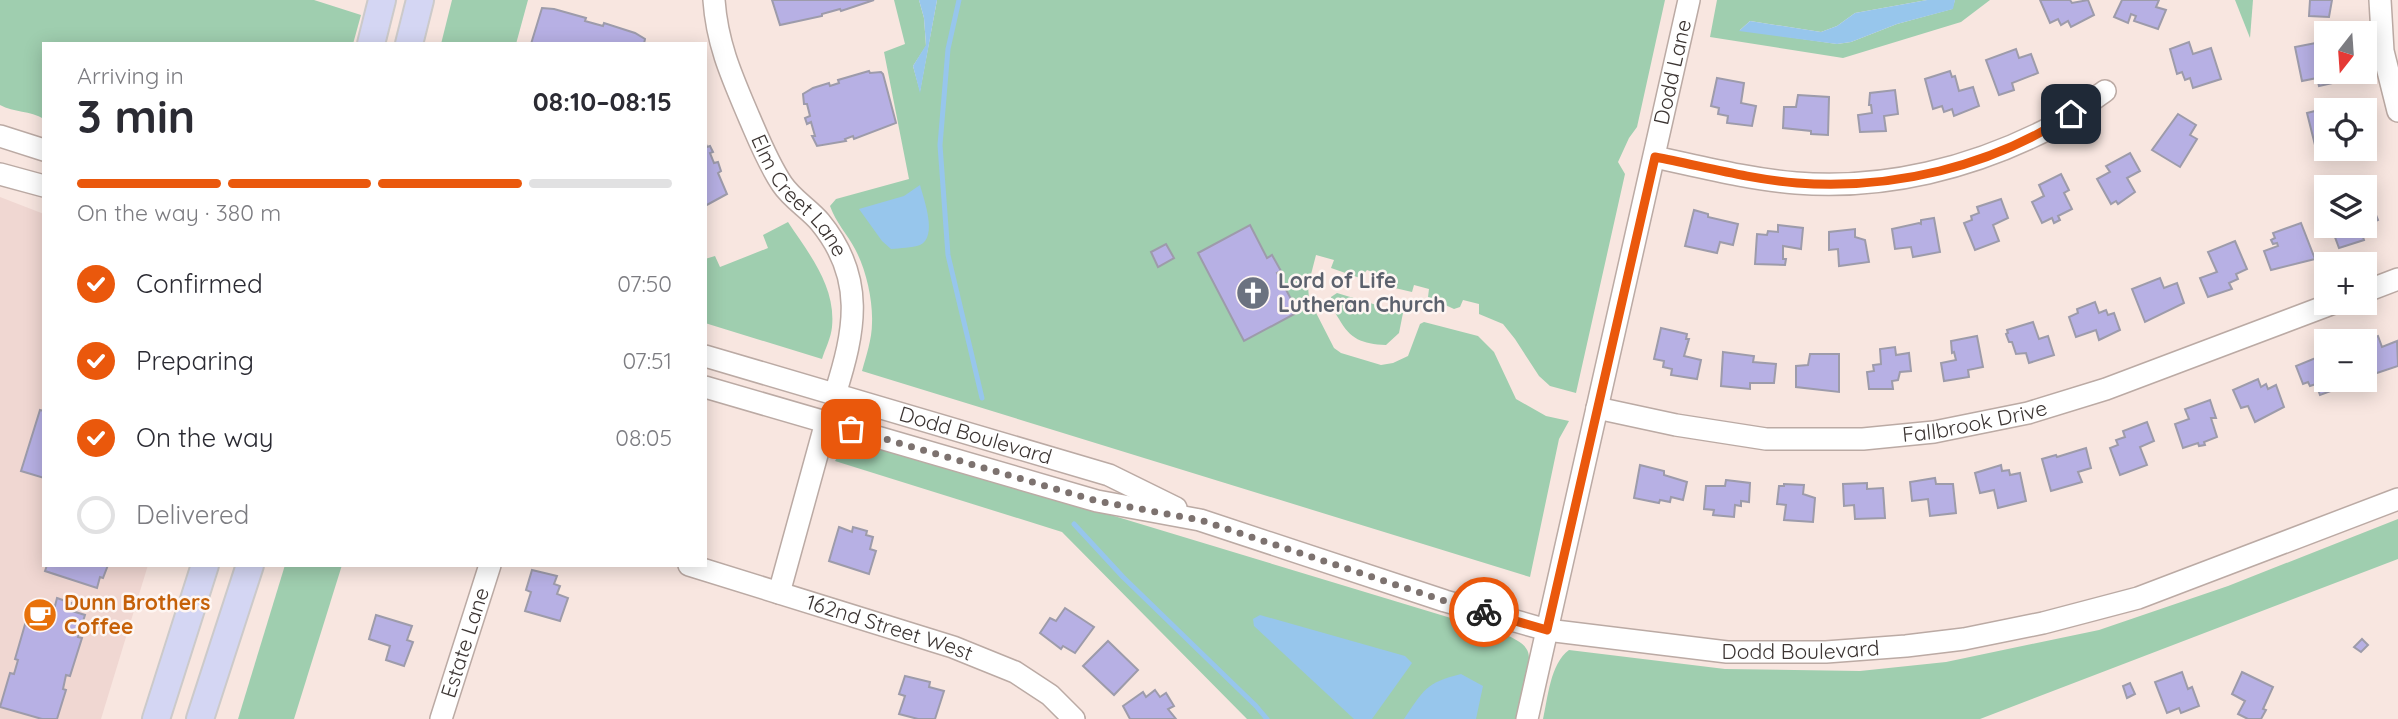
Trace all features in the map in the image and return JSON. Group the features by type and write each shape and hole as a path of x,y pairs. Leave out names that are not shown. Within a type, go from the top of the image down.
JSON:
{"main road":[{"path":"372,42 382,0"},
{"path":"410,42 420,0"},
{"path":"156,719 204,567"},
{"path":"200,719 249,567"}],"street":[{"name":"Elm Creet Lane","path":"714,0 723,56 767,160 784,187 821,223 841,257 852,291 853,324 848,353 835,394"},
{"name":"Dodd Lane","path":"1527,719 1689,0"},
{"path":"2380,0 2384,51 2398,111"},
{"path":"1655,157 1746,176 1796,183 1832,184 1912,177 1983,158 2022,142 2055,125 2105,91"},
{"path":"0,136 42,149"},
{"path":"0,174 42,185"},
{"path":"2377,287 2398,279"},
{"name":"Fallbrook Drive","path":"1597,408 1676,425 1766,439 1863,439 1934,432 2028,414 2106,389 2314,311"},
{"name":"Dodd Boulevard","path":"707,357 1110,475 1200,520"},
{"name":"Dodd Boulevard","path":"707,388 1097,501 1200,520 1445,601 1547,630 1727,652 1826,652 1964,639 2042,623 2138,598 2398,499"},
{"path":"779,593 827,422"},
{"name":"Estate Lane","path":"441,719 489,567"},
{"name":"162nd Street West","path":"695,567 953,646 1015,673 1050,695 1074,719"}],"shaded area":[{"path":"0,197 42,213 42,567 147,567 101,719 0,719"}],"green space":[{"path":"0,0 314,0 361,15 354,42 42,42 42,118 0,105"},
{"path":"452,0 528,0 517,42 442,42"},
{"path":"894,0 919,0 924,18 926,46 913,66 920,91 937,0 1665,0 1637,127 1618,162 1625,174 1576,393 1550,386 1539,376 1503,324 1479,314 1479,304 1463,300 1460,307 1454,309 1428,297 1429,289 1414,285 1412,292 1382,285 1381,275 1367,270 1360,278 1331,268 1334,260 1316,255 1308,286 1309,299 1334,348 1341,353 1381,365 1393,363 1408,356 1420,324 1424,322 1478,336 1494,352 1516,399 1546,416 1569,421 1559,439 1530,577 862,371 872,329 870,295 859,257 830,206 836,199 909,179 884,52 905,44"},
{"path":"1717,0 1927,0 1855,13 1837,26 1821,32 1750,21 1740,30 1837,44 1851,42 1897,24 1952,9 1955,0 1990,0 1961,22 1843,58 1710,37"},
{"path":"2235,0 2253,0 2250,38"},
{"path":"788,222 819,271 830,298 832,312 832,327 822,359 707,324 707,258 715,256 720,267 768,248 763,235"},
{"path":"1337,293 1403,313 1399,333 1386,345 1363,342 1352,336 1333,308 1331,297"},
{"path":"867,446 982,476 1507,635 1524,646 1529,659 1526,686 1517,719 1247,719 1062,532 835,461 840,452"},
{"path":"2398,519 2398,559 1980,719 1543,719 1554,672 1569,650 1725,669 1860,671 1946,662 2099,630 2228,586"},
{"path":"284,567 341,567 294,719 238,719"}],"water":[{"path":"919,0 937,0 920,93 913,66 926,45 924,18"},
{"path":"1927,0 1955,0 1953,9 1897,24 1851,42 1837,44 1739,31 1750,21 1821,32 1837,26 1855,13"},
{"path":"920,185 929,226 925,241 917,246 891,249 859,209 904,196"},
{"path":"1260,615 1405,656 1412,663 1372,719 1354,719 1254,626 1253,619"},
{"path":"1461,674 1483,686 1476,719 1404,719 1426,689"}],"building":[{"path":"772,0 874,0 841,11 840,9 822,16 780,25"},
{"path":"2040,0 2070,0 2072,3 2088,0 2094,15 2071,27 2068,21 2061,25 2058,19 2050,23"},
{"path":"2122,0 2159,0 2156,7 2166,10 2158,29 2134,21 2136,16 2131,14 2128,23 2114,17"},
{"path":"2310,0 2332,0 2329,17 2309,16"},
{"path":"542,8 586,18 585,21 603,26 604,23 645,39 644,42 532,42"},
{"path":"2189,42 2193,54 2211,48 2221,79 2193,88 2190,78 2185,80 2182,72 2177,74 2170,49"},
{"path":"2314,43 2314,79 2302,81 2295,47"},
{"path":"2016,49 2019,58 2031,54 2038,73 2012,83 2014,90 1999,95 1986,60"},
{"path":"869,71 883,74 896,123 854,139 853,136 845,139 846,141 817,146 812,136 815,136 811,122 807,124 805,118 810,116 803,94 813,88 829,83 830,86 839,83 838,80"},
{"path":"1950,71 1952,77 1955,76 1959,91 1973,87 1979,106 1954,116 1952,109 1944,112 1942,106 1933,109 1925,79"},
{"path":"1717,78 1744,83 1741,103 1756,106 1752,126 1727,123 1728,116 1718,114 1719,108 1711,106"},
{"path":"1895,90 1898,114 1884,116 1886,131 1860,132 1858,115 1872,113 1869,105 1870,93"},
{"path":"1798,95 1829,97 1828,135 1783,128 1784,107 1796,107"},
{"path":"2314,111 2314,141 2307,113"},
{"path":"2178,114 2196,125 2190,135 2197,139 2180,167 2152,150"},
{"path":"710,146 713,152 710,153 714,163 718,162 721,171 718,173 727,194 707,205 707,147"},
{"path":"2130,153 2140,171 2127,178 2135,192 2118,204 2116,201 2111,204 2097,179 2110,172 2106,166"},
{"path":"2061,174 2069,190 2064,193 2072,209 2058,216 2060,220 2054,223 2052,218 2042,223 2032,202 2044,196 2039,185"},
{"path":"2001,199 2008,218 1993,225 1999,241 1975,250 1964,223 1979,213 1977,207"},
{"path":"1694,210 1708,214 1708,217 1738,224 1733,245 1720,242 1717,253 1685,246"},
{"path":"1934,218 1940,252 1913,257 1911,247 1895,249 1892,229 1921,224 1921,220"},
{"path":"2301,223 2314,259 2271,270 2264,251 2278,246 2271,240 2275,238 2273,233"},
{"name":"Lord of Life Lutheran Church","path":"1250,225 1267,258 1272,255 1281,271 1277,273 1298,312 1244,341 1198,253"},
{"path":"1778,225 1803,228 1801,249 1783,246 1785,265 1755,264 1757,234 1778,232"},
{"path":"1855,229 1855,237 1865,240 1869,262 1839,266 1838,249 1829,250 1829,232"},
{"path":"2335,238 2363,238 2364,240 2339,248"},
{"path":"2235,241 2247,269 2236,274 2238,279 2229,283 2232,289 2208,297 2200,278 2217,272 2208,252"},
{"path":"1166,244 1174,258 1158,267 1151,252"},
{"path":"2160,278 2164,288 2177,283 2184,303 2145,322 2132,289"},
{"path":"2095,302 2099,313 2106,310 2108,315 2114,313 2120,330 2099,340 2096,330 2076,337 2069,317 2078,313 2077,309"},
{"path":"2033,322 2039,339 2048,336 2054,355 2029,363 2026,353 2016,354 2006,334 2007,330"},
{"path":"1661,328 1687,334 1686,339 1689,339 1684,356 1701,360 1697,379 1671,375 1672,369 1663,367 1664,361 1654,359"},
{"path":"1977,336 1983,367 1968,370 1969,377 1944,381 1941,363 1956,360 1951,341"},
{"path":"2377,336 2382,347 2397,341 2398,366 2377,373"},
{"path":"1895,347 1896,355 1909,353 1911,371 1900,372 1898,380 1892,381 1893,389 1869,389 1867,372 1874,371 1873,365 1881,364 1880,349"},
{"path":"1723,352 1754,356 1753,362 1776,364 1774,383 1750,383 1750,389 1721,386"},
{"path":"1810,354 1839,354 1839,392 1796,387 1796,366 1808,365"},
{"path":"2314,359 2314,385 2310,386 2308,382 2303,384 2296,366"},
{"path":"2258,379 2261,387 2266,384 2268,389 2276,385 2284,407 2255,422 2248,406 2241,408 2233,390"},
{"path":"2210,400 2216,418 2211,418 2217,437 2204,442 2205,445 2199,446 2198,443 2183,448 2175,424 2189,419 2185,409"},
{"path":"40,410 42,410 42,477 21,471"},
{"path":"2147,422 2154,441 2140,447 2147,465 2120,475 2110,448 2118,445 2116,440 2125,437 2123,431"},
{"path":"2086,448 2091,468 2078,472 2082,482 2051,491 2042,459"},
{"path":"1640,465 1664,471 1664,475 1687,482 1683,500 1671,497 1670,502 1660,500 1659,503 1634,498"},
{"path":"2001,465 2002,471 2009,470 2010,475 2020,473 2026,501 1998,508 1994,490 1980,493 1975,473"},
{"path":"1935,478 1936,484 1953,484 1956,513 1930,516 1928,499 1912,501 1910,482"},
{"path":"1726,480 1750,483 1749,502 1741,501 1741,506 1735,505 1734,517 1713,515 1714,510 1704,509 1706,486 1725,486"},
{"path":"1867,483 1867,489 1883,488 1885,518 1855,519 1854,505 1844,506 1843,484"},
{"path":"1804,485 1803,494 1815,498 1813,522 1784,520 1786,505 1777,504 1779,486"},
{"path":"839,527 852,532 853,527 867,531 866,535 873,537 870,549 876,551 869,574 829,561"},
{"path":"46,567 107,567 103,578 100,577 97,588 45,571"},
{"path":"532,570 557,576 554,584 560,586 557,594 568,598 560,621 525,611 531,592 526,590"},
{"path":"57,598 71,603 69,610 85,615 78,637 82,638 70,676 66,675 63,689 66,690 57,719 42,719 0,707 10,673 14,674 18,660 15,659 26,621 29,622 36,600 55,606"},
{"path":"1065,608 1094,627 1075,653 1063,646 1061,649 1040,633 1050,618 1056,621"},
{"path":"376,615 412,626 407,640 413,642 404,666 386,660 390,646 369,639"},
{"path":"2362,639 2368,645 2361,652 2354,647"},
{"path":"1108,641 1138,670 1114,695 1083,666"},
{"path":"2182,672 2188,689 2192,687 2199,706 2181,713 2179,708 2167,713 2155,682"},
{"path":"2242,672 2273,687 2261,719 2248,719 2238,714 2245,701 2232,694"},
{"path":"905,676 930,682 929,687 944,691 935,719 918,719 899,714 905,696 899,694"},
{"path":"2130,683 2135,694 2127,698 2123,686"},
{"path":"1155,690 1160,697 1166,693 1174,706 1168,709 1176,719 1130,719 1123,706 1143,692 1146,697"}],"waterway":[{"path":"959,0 948,49 940,145 948,255 982,398"},
{"path":"1074,524 1123,577 1267,719"}],"way so far":[{"path":"851,429 1097,501 1200,520 1484,612"}],"place":[{"name":"Lord of Life Lutheran Church","path":"1253,293"},
{"name":"Dunn Brothers Coffee","path":"40,615"}],"route":[{"path":"1484,612 1547,630 1655,157 1769,180 1832,184 1874,182 1912,177 1983,158 2022,142 2071,114"}]}
